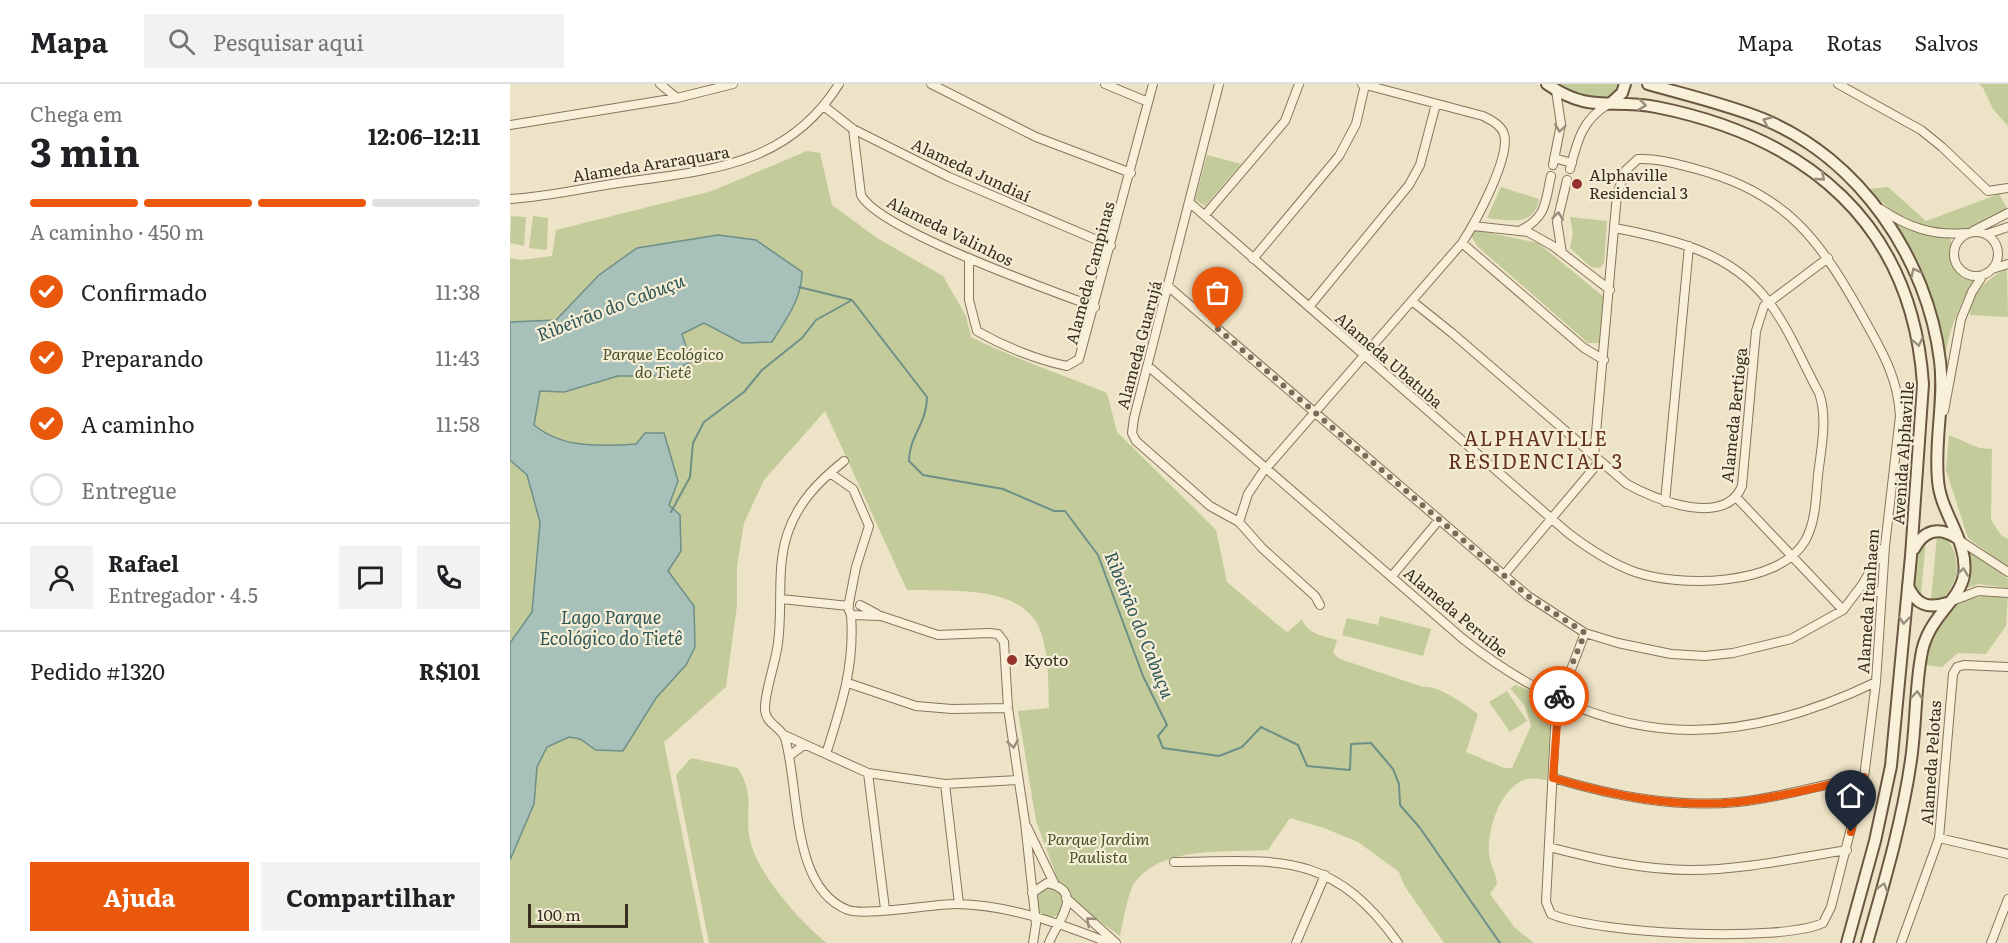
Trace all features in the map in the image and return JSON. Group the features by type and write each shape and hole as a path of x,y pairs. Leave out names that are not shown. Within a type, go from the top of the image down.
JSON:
{"main road":[{"path":"1607,105 1619,97 1625,84"},
{"name":"Avenida Alphaville","path":"1648,84 1741,111 1787,131 1828,158 1874,205 1901,244 1931,314 1942,379 1937,479 1940,494 1957,538"},
{"name":"Avenida Alphaville","path":"1552,87 1586,104 1638,104 1677,112 1773,146 1809,167 1835,190 1865,222 1878,242 1907,301 1921,357 1923,405 1911,556 1891,766 1875,841 1847,943"},
{"path":"1867,943 1899,829 1911,759 1923,643 1932,624 1961,585 1964,574 1964,554 1957,538 1944,532 1935,530 1925,533 1911,556"},
{"path":"1907,584 1912,595 1921,604 1938,606 1948,603"}],"street":[{"path":"660,84 677,98"},
{"path":"510,125 677,98 733,84"},
{"name":"Alameda Araraquara","path":"510,199 698,171 745,161 785,141 825,107 839,84"},
{"path":"931,84 1036,137 1131,173"},
{"path":"1105,84 1148,102"},
{"name":"Alameda Campinas","path":"969,258 969,300 977,331 1002,344 1056,364 1072,364 1083,352 1153,84"},
{"name":"Alameda Guarujá","path":"1219,84 1132,425 1136,441 1210,506 1239,522 1257,543 1315,596 1320,604"},
{"path":"1205,215 1285,121 1292,109 1299,84"},
{"path":"1239,522 1248,494 1266,468 1462,243 1473,226 1492,185 1505,143 1504,134 1500,127 1483,116 1363,84 1356,124 1339,156 1252,259"},
{"path":"1838,84 1881,105 1921,130 1988,191 2008,188"},
{"path":"1552,87 1561,124 1553,162 1571,166 1582,130 1589,119 1607,105"},
{"path":"1309,308 1409,184 1420,165 1436,104"},
{"name":"Alameda Jundiaí","path":"825,107 853,129 948,177 1112,246"},
{"name":"Alameda Valinhos","path":"853,129 859,183 864,201 885,218 969,258 1095,307"},
{"name":"Alameda Itanhaem","path":"1585,633 1557,700 1546,902 1551,914 1612,928 1692,934 1781,931 1823,923 1831,907 1864,777 1876,682 1885,546 1900,416 1899,396 1888,364 1828,258 1815,238 1786,211 1763,196 1708,172 1649,158 1638,159 1626,170 1617,194 1597,459"},
{"path":"1521,230 1534,223 1542,214 1550,180 1566,184 1557,222 1562,253"},
{"name":"Alameda Ubatuba","path":"1189,202 1552,519 1591,550 1636,572 1674,580 1710,581 1750,574 1776,566 1791,556 1805,540 1814,510 1823,405 1770,302 1752,283 1728,264 1689,246 1615,228"},
{"path":"1874,205 1893,217 1934,234 1970,232 1987,234 2008,227"},
{"path":"1983,275 1968,275 1956,266 1954,258 1956,243 1970,232 2008,213"},
{"path":"1473,226 1521,230 1545,241 1610,290"},
{"path":"1987,234 1996,245 1997,258 1992,269"},
{"path":"1462,243 1586,349 1604,360"},
{"path":"1665,502 1689,246"},
{"path":"1997,258 2008,253"},
{"name":"Alameda Bertioga","path":"1412,301 1627,484 1650,497 1665,502 1699,508 1725,504 1736,497 1742,486 1758,319 1764,306 1828,258"},
{"path":"1940,427 1960,319 1965,304 1983,275 1992,269 2008,264"},
{"path":"1169,287 1528,596 1585,633 1641,649 1705,656 1733,653 1791,639 1842,610 1862,585 1885,546"},
{"path":"1586,349 1598,350 1606,337"},
{"name":"Alameda Peruíbe","path":"1148,366 1485,657 1518,680 1557,700 1592,714 1627,722 1702,730 1767,723 1800,714 1876,682"},
{"path":"1504,575 1552,519 1597,459"},
{"path":"844,461 805,498 787,535 782,556 778,643 765,713 784,735 868,773 945,784 1018,780"},
{"path":"826,753 848,684 855,609 856,567 869,526 853,489 830,473"},
{"path":"1736,497 1842,610"},
{"path":"1392,576 1439,520"},
{"path":"1957,538 2008,572"},
{"path":"1862,585 1882,594"},
{"path":"1948,603 1978,591 2008,593"},
{"path":"781,599 855,609 938,634 989,633 1002,637 1005,650 1008,708 1025,822 1035,916 1033,943"},
{"name":"Alameda Pelotas","path":"1901,943 1939,838 1953,674 1957,667 1969,664 2008,667"},
{"path":"848,684 916,706 952,709 1008,708"},
{"path":"784,735 804,850 816,881 832,900 848,910 859,912 959,904 1035,916 1110,943"},
{"path":"789,756 804,745"},
{"path":"868,773 885,909"},
{"path":"1553,778 1607,794 1641,800 1696,804 1774,797 1864,777"},
{"path":"945,784 959,904"},
{"path":"1025,822 1055,885 1065,897 1116,943"},
{"path":"1939,838 2008,854"},
{"path":"1549,847 1615,862 1689,870 1758,865 1847,850"},
{"path":"1028,852 1032,849 1038,850"},
{"path":"1174,862 1264,860 1296,864 1325,875 1359,896 1398,943"},
{"path":"1296,943 1325,875"},
{"path":"1032,893 1043,885 1055,885"},
{"path":"1049,943 1066,910 1065,897"},
{"path":"1991,943 1998,931 2008,899"},
{"path":"1998,931 2008,935"}],"green space":[{"path":"1557,84 1621,84 1615,95 1592,97 1578,94"},
{"path":"1979,84 2008,84 2008,126 1993,109"},
{"path":"807,151 820,153 832,205 877,238 943,276 966,316 971,337 1107,393 1117,432 1216,530 1227,582 1284,630 1288,632 1302,619 1312,631 1337,640 1333,653 1340,659 1423,687 1436,689 1459,701 1478,714 1466,752 1504,768 1512,768 1531,726 1525,706 1510,688 1516,685 1531,691 1548,704 1550,726 1547,780 1528,779 1510,789 1493,821 1489,843 1497,884 1490,894 1515,928 1534,943 1444,943 1404,885 1399,872 1358,842 1324,828 1290,818 1268,850 1197,853 1179,856 1147,870 1132,886 1120,936 1069,899 1059,883 1036,821 1018,711 1049,708 1046,656 1043,639 1035,621 1022,608 1006,599 987,594 966,591 907,590 825,411 764,480 744,523 737,566 737,605 726,687 664,742 704,943 510,943 510,258 521,260 552,256 556,230 712,191"},
{"path":"1207,155 1241,164 1205,206 1195,200"},
{"path":"1501,187 1539,199 1532,214 1512,221 1487,218"},
{"path":"1888,187 1926,221 1999,194 2008,210 1969,229 1941,232 1913,224 1901,217 1869,189"},
{"path":"1884,215 1911,230 1951,238 1951,263 1963,278 1975,279 1955,320 1944,364 1937,320 1926,284 1919,267"},
{"path":"511,216 526,217 524,246 510,243"},
{"path":"533,216 548,218 547,250 529,248"},
{"path":"1570,217 1607,221 1604,263 1600,268 1591,267 1570,248 1573,233"},
{"path":"1475,230 1538,243 1604,297 1599,343 1588,343 1477,246 1471,235"},
{"path":"2007,269 2008,317 1970,315 1977,293 1987,281"},
{"path":"1949,435 1979,448 1992,449 1991,520 2001,535 2008,539 2008,567 1968,538 1946,470"},
{"path":"1937,535 1943,537 1951,545 1956,557 1957,569 1954,581 1945,597 1931,600"},
{"path":"1926,538 1921,596 1917,596 1914,582 1916,558"},
{"path":"1969,551 2008,579 2008,588 1979,584 1964,589 1968,576"},
{"path":"1982,596 2008,596 2006,626 1986,654 1958,653 1942,667 1924,665 1936,630 1946,614 1959,602"},
{"path":"1380,616 1431,629 1423,656 1342,635 1347,618 1378,625"},
{"path":"1507,691 1527,721 1510,732 1489,702"},
{"path":"691,758 738,768 747,788 750,840 761,867 793,910 827,943 709,943 676,775"},
{"path":"1050,889 1060,893 1064,903 1060,913 1050,917 1040,913 1036,903 1040,893"}],"water":[{"name":"Lago Parque Ecológico do Tietê","path":"718,235 756,240 802,272 796,300 772,342 742,343 704,323 682,334 691,362 662,376 618,376 564,392 540,391 534,425 557,438 583,444 623,445 636,444 645,433 664,433 678,481 669,505 680,515 681,551 668,571 694,606 695,647 686,665 656,698 623,751 596,750 580,739 569,737 547,747 537,767 534,804 510,860 510,643 532,612 540,522 527,475 510,460 510,322 556,320 599,275 637,248"}],"waterway":[{"name":"Ribeirão do Cabuçu","path":"799,287 852,300 927,397 924,415 912,444 909,461 923,475 1003,489 1054,511 1065,511 1098,555 1143,676 1167,725 1158,736 1163,748 1219,756 1242,747 1261,727 1298,745 1307,766 1350,770 1351,744 1371,743 1393,769 1399,784 1400,805 1420,828 1500,943"},
{"path":"671,512 690,477 693,443 704,422 744,392 762,370 802,338 816,320 852,300"}],"way so far":[{"path":"1218,329 1528,596 1585,633 1559,696"}],"place":[{"name":"Alphaville Residencial 3","path":"1577,184"},
{"name":"Kyoto","path":"1012,660"}],"district":[{"name":"ALPHAVILLE RESIDENCIAL 3","path":"1536,450"}],"route":[{"path":"1559,696 1556,709 1553,778 1607,794 1641,800 1696,804 1774,797 1864,777 1851,832"}],"park label":[{"name":"Parque Ecológico do Tietê","path":"663,363"},
{"name":"Parque Jardim Paulista","path":"1098,848"}]}
